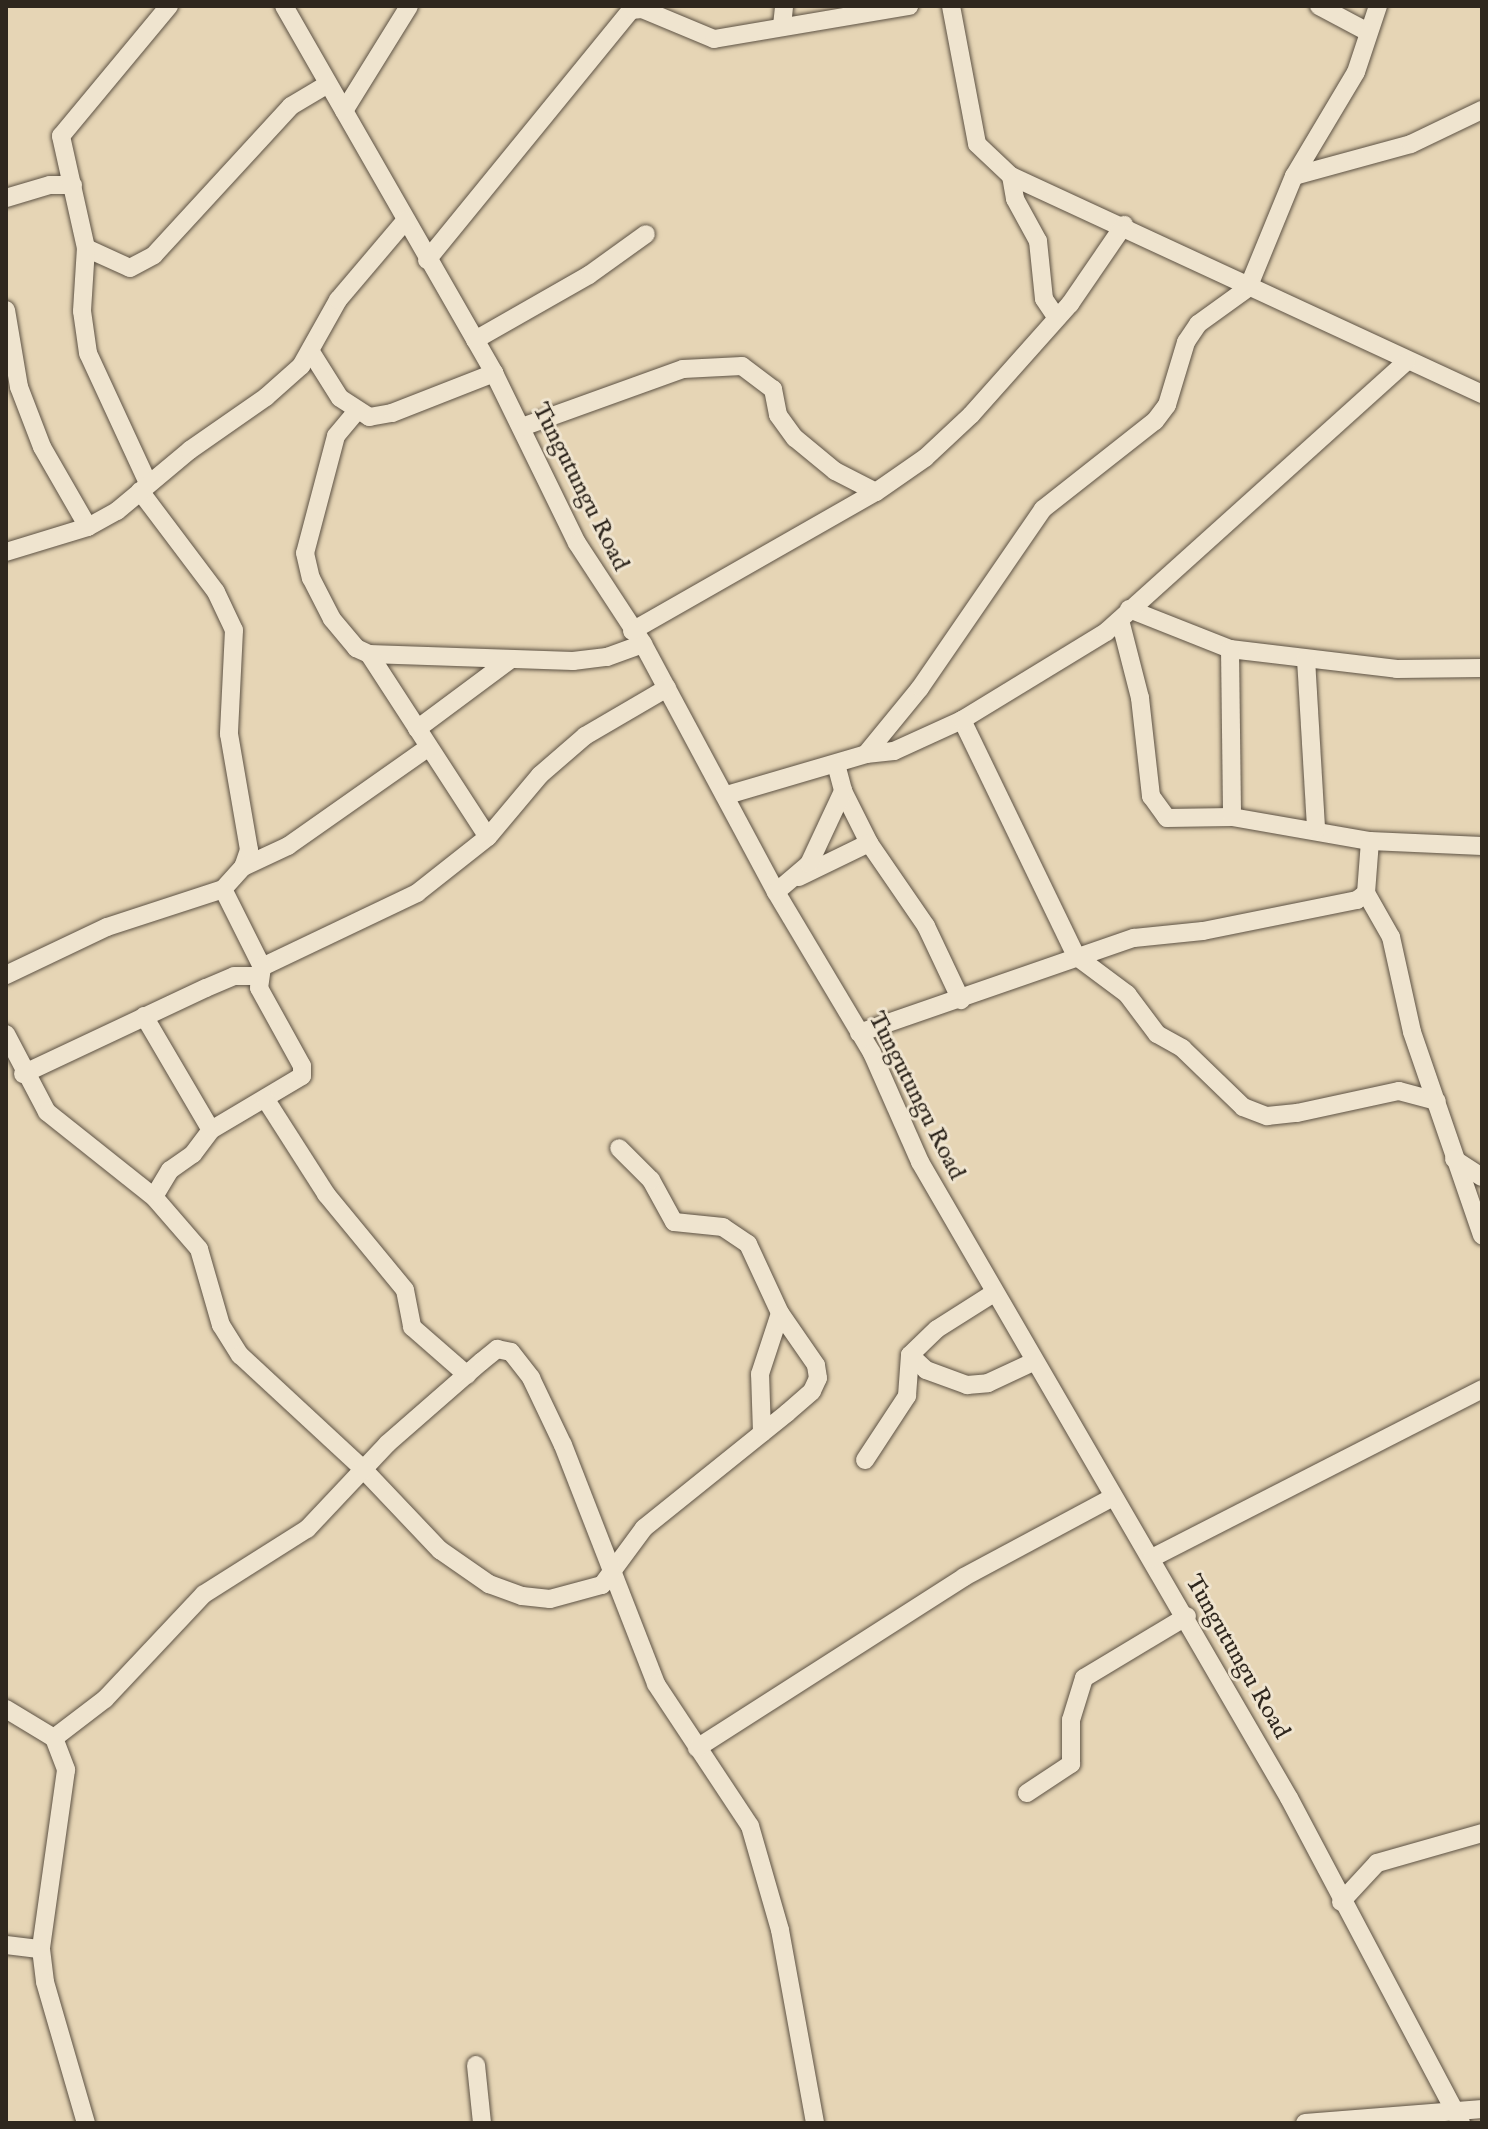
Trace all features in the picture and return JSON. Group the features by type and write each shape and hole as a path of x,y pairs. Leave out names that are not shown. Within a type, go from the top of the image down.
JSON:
{"street":[{"path":"169,6 66,125 61,148 73,185 86,248 82,311 88,353 144,487 216,592 234,630 229,734 247,829 243,867"},
{"name":"Tungutungu Road","path":"284,6 494,373 577,543 667,688 727,795 776,892 859,1033 920,1162 1033,1362 1187,1616 1458,2117"},
{"path":"344,111 409,6"},
{"path":"782,26 784,6"},
{"path":"427,260 629,8 642,9 714,39 909,6"},
{"path":"951,6 977,144 1011,176 1124,225 1248,288 1482,394"},
{"path":"1319,6 1368,32"},
{"path":"866,754 920,688 1043,509 1155,421 1167,405 1186,342 1198,324 1248,288 1294,176 1356,72 1378,6"},
{"path":"86,248 130,268 154,255 291,106 328,84"},
{"path":"1294,176 1399,148 1482,110"},
{"path":"1011,176 1015,199 1038,241 1044,299 1057,318"},
{"path":"6,198 50,185 73,185"},
{"path":"6,552 88,527 127,505 144,487 266,397 311,352 338,300 405,221"},
{"path":"356,412 336,436 305,553 311,578 332,619 356,648 369,654 510,660 607,657 876,492 925,458 971,415 1057,318 1124,225"},
{"path":"475,340 589,275 646,234"},
{"path":"6,310 7,339 42,447 88,527"},
{"path":"311,352 340,398 356,412 369,417 392,413 494,373"},
{"path":"727,795 866,754 894,751 962,720 1125,615 1406,362"},
{"path":"522,427 683,369 742,366 773,389 778,415 795,438 835,471 876,492"},
{"path":"1125,615 1230,649 1397,669 1482,668"},
{"path":"1125,615 1140,698 1151,796 1158,811 1167,818 1232,817 1316,829 1370,841 1482,846"},
{"path":"1230,649 1232,817"},
{"path":"369,654 488,837"},
{"path":"1306,659 1316,829"},
{"path":"417,729 510,660"},
{"path":"23,1074 234,976 261,972 417,893 488,837 540,775 585,736 667,688"},
{"path":"962,720 1076,956 1127,994 1157,1034 1182,1048 1252,1113 1297,1113 1399,1091 1437,1101"},
{"path":"6,975 107,927 223,889 243,867 288,846 429,747"},
{"path":"836,764 843,791 869,843 943,956 961,1000"},
{"path":"776,892 809,864 843,791"},
{"path":"1370,841 1366,893 1391,937 1412,1032 1482,1235"},
{"path":"795,878 869,843"},
{"path":"154,1197 170,1170 193,1154 211,1130 302,1076 302,1066 268,1006 261,972 223,889"},
{"path":"859,1033 1134,938 1203,931 1345,904 1366,893"},
{"path":"144,1016 211,1130"},
{"path":"6,1034 23,1074 66,1131 154,1197 199,1249 221,1325 240,1355 363,1469 440,1550 489,1584 550,1599 602,1585 617,1572 644,1528 812,1391 818,1378 816,1365 780,1313 748,1244 723,1227 674,1222 651,1180 619,1148"},
{"path":"266,1100 326,1194 405,1290 412,1327 467,1375"},
{"path":"1454,1159 1482,1177"},
{"path":"865,1460 907,1396 910,1355 937,1329 994,1293"},
{"path":"762,1433 760,1374 780,1313"},
{"path":"54,1738 105,1699 204,1594 307,1529 363,1469 467,1375 497,1349 511,1352 521,1362 617,1572 622,1606 638,1647 697,1748 739,1806 764,1865 815,2123"},
{"path":"910,1355 926,1370 967,1385 988,1383 1033,1362"},
{"path":"1152,1558 1482,1389"},
{"path":"697,1748 964,1577 1113,1497"},
{"path":"1027,1793 1071,1764 1071,1720 1084,1678 1187,1616"},
{"path":"6,1709 54,1738 66,1770 64,1808 41,1949 45,1982 86,2123"},
{"path":"1341,1902 1377,1863 1482,1833"},
{"path":"6,1945 41,1949"},
{"path":"476,2065 482,2123"},
{"path":"1305,2123 1458,2117 1482,2109"}]}
